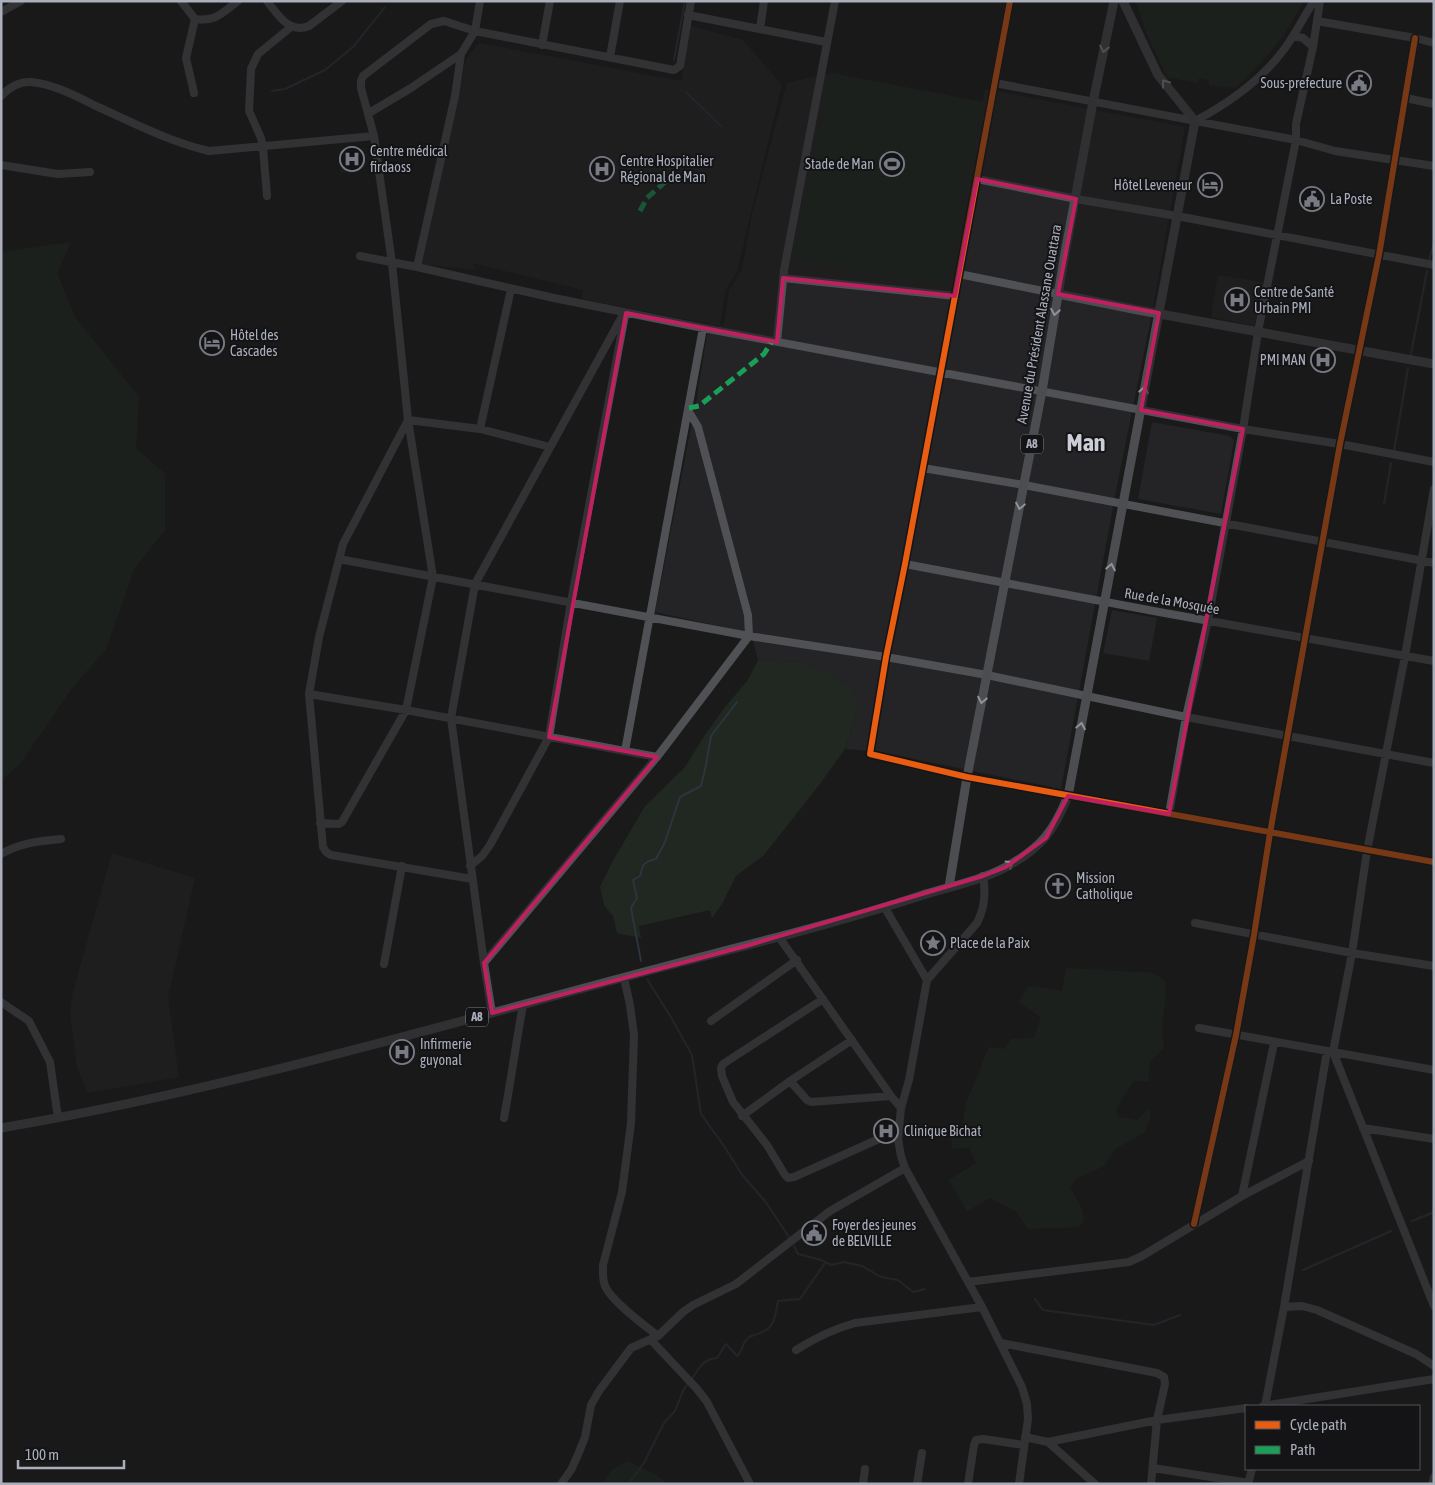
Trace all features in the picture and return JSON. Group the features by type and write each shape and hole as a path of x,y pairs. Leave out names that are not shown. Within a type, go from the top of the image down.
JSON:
{"main road":[{"name":"Avenue du Président Alassane Ouattara","path":"949,887 967,776 1042,391 1093,102 1114,1"},
{"path":"1123,1 1158,75 1195,121"},
{"name":"A8","path":"1,1128 224,1083 885,908 1006,867 1046,838 1058,820 1068,796 1195,121"},
{"path":"1058,294 1434,364"}],"street":[{"path":"1,12 21,1"},
{"path":"181,1 195,19 206,20 214,19 238,1"},
{"path":"267,1 285,23 292,27 303,28 309,26 342,1"},
{"path":"417,267 455,96 461,54 475,31 480,1"},
{"path":"542,45 550,1"},
{"path":"610,57 620,1"},
{"path":"320,823 339,824 342,822 406,710 433,577 408,420 392,263 374,136 361,88 361,80 363,76 432,24 444,21 475,31 674,70 680,66 691,1"},
{"path":"760,29 764,1"},
{"path":"777,342 783,278 835,1"},
{"path":"1010,1 886,657 870,754 1068,796 1434,862"},
{"path":"1195,121 1217,109 1251,84 1270,66 1293,36 1314,1"},
{"path":"1168,814 1226,524 1258,332 1296,140 1296,124 1313,47 1320,1"},
{"path":"688,15 826,42"},
{"path":"194,92 186,58 195,19"},
{"path":"1317,21 1434,43"},
{"path":"267,196 261,138 249,111 251,69 258,54 292,27"},
{"path":"1293,36 1304,38 1313,47"},
{"path":"1194,1224 1236,1035 1287,735 1340,444 1380,255 1415,38"},
{"path":"369,113 411,88 461,54"},
{"path":"1,96 12,87 21,83 31,82 70,94 150,131 209,152 374,136"},
{"path":"995,83 1296,140 1335,151 1434,166"},
{"path":"1406,98 1434,104"},
{"path":"1,165 58,174 90,172"},
{"path":"977,179 1434,265"},
{"path":"360,256 703,328 1243,429 1340,444 1434,462"},
{"path":"959,274 1058,294"},
{"path":"783,278 955,296"},
{"path":"480,429 511,289"},
{"path":"492,1013 470,866 451,718 474,584 625,313"},
{"path":"470,866 482,856 490,844 549,737 571,602 625,313"},
{"path":"625,751 703,328"},
{"path":"484,963 657,757 749,636 748,615 698,427 688,410"},
{"path":"408,420 480,429 550,447"},
{"path":"408,420 343,544 319,637 309,694 323,847 331,855 472,878"},
{"path":"923,468 1024,485 1434,563"},
{"path":"1264,1405 1284,1307 1330,1051 1352,953 1367,851 1405,656 1434,489"},
{"path":"339,559 749,636 987,675 1186,717 1434,763"},
{"name":"Rue de la Mosquée","path":"905,564 1434,662"},
{"path":"309,694 451,718 657,757"},
{"path":"1,854 12,847 36,841 61,839"},
{"path":"384,964 402,866"},
{"path":"983,876 985,891 982,912 977,923 927,980 909,1080 901,1108 898,1139 901,1156 906,1168 982,1307 1022,1387 1027,1404 1028,1419 1019,1484"},
{"path":"885,908 927,980"},
{"path":"1195,923 1352,953 1434,966"},
{"path":"779,937 797,960 890,1096 901,1108"},
{"path":"711,1021 797,960"},
{"path":"624,978 634,1035 631,1124 622,1192 603,1264 603,1276 606,1288 654,1338 697,1389 714,1415 750,1484"},
{"path":"823,999 723,1064 721,1068 722,1076 732,1102 767,1144 788,1178 881,1138 890,1137 898,1139"},
{"path":"1,1002 30,1021 50,1062 58,1118"},
{"path":"504,1118 513,1074 514,1049 523,1005"},
{"path":"1199,1028 1274,1043 1433,1068"},
{"path":"742,1116 790,1081 852,1040"},
{"path":"1242,1196 1274,1043"},
{"path":"1330,1051 1434,1306"},
{"path":"790,1081 807,1100 812,1102 890,1096"},
{"path":"1363,1128 1434,1140"},
{"path":"968,1282 1129,1262 1242,1196 1309,1161"},
{"path":"561,1484 571,1470 585,1437 591,1406 599,1391 632,1348 654,1338 683,1312 736,1284 830,1211 906,1168"},
{"path":"1284,1307 1302,1306 1317,1310 1416,1354 1434,1366"},
{"path":"796,1350 819,1336 855,1323 982,1307"},
{"path":"1001,1343 1158,1373 1164,1377 1165,1384 1157,1420 1151,1484"},
{"path":"1270,1405 1434,1378"},
{"path":"968,1484 976,1440 1048,1442 1157,1420 1245,1408"},
{"path":"1048,1442 1091,1482"},
{"path":"917,1484 922,1453"},
{"path":"1153,1468 1249,1483 1252,1470"},
{"path":"863,1484 865,1469"},
{"path":"1432,1484 1434,1477"}],"highlighted area":[{"path":"977,179 1076,199 1058,294 1159,313 1141,410 1243,429 1169,814 1068,796 1046,838 1006,867 983,876 746,946 492,1013 484,963 657,757 549,737 626,313 777,342 783,278 955,296"}],"shaded area":[{"path":"1136,1 1303,1 1274,48 1235,88 1209,85 1209,80 1199,78 1198,83 1167,77 1146,32"},
{"name":"Centre Hospitalier Régional de Man","path":"691,26 743,40 782,85 737,271 725,291 720,326 582,299 583,290 472,263 476,270 422,264 466,59 479,43 681,81"},
{"path":"831,73 794,258 947,287 985,89 1185,127 1151,318 1115,496 1061,789 880,752 845,749 855,718 799,662 758,660 751,633 655,612 697,397 707,334 724,324 729,290 742,269 752,214 787,83"},
{"name":"Stade de Man","path":"831,73 983,102 947,287 794,258"},
{"name":"Centre médical firdaoss","path":"363,149 365,168 341,173 340,150"},
{"path":"71,242 57,273 75,317 139,397 136,448 165,474 165,530 134,569 106,649 72,688 20,764 1,780 1,252"},
{"name":"Centre de Santé Urbain PMI","path":"1218,275 1266,283 1254,326 1211,317"},
{"path":"1152,422 1230,436 1234,441 1221,514 1138,499"},
{"path":"1112,610 1157,618 1149,661 1103,653"},
{"path":"758,660 799,662 828,673 850,687 857,702 855,718 845,749 764,855 736,876 722,904 712,918 710,910 639,926 641,938 617,933 613,916 604,905 600,887 614,859 645,806 685,767 706,733 748,680"},
{"path":"112,853 195,878 168,997 179,1077 88,1093 77,1067 70,1013 73,992"},
{"path":"1066,968 1153,973 1165,981 1166,993 1162,1026 1164,1048 1150,1062 1148,1081 1133,1081 1116,1109 1118,1117 1137,1120 1150,1108 1150,1120 1145,1132 1115,1149 1104,1166 1077,1178 1070,1187 1083,1211 1084,1221 1078,1227 1028,1229 1017,1212 990,1198 967,1211 949,1180 976,1163 969,1147 953,1149 950,1134 962,1128 967,1101 989,1047 1004,1049 1011,1039 1034,1038 1041,1017 1019,1002 1028,986 1062,991"},
{"path":"627,1461 651,1472 664,1481 664,1484 603,1484 612,1470"}],"waterway":[{"path":"674,60 685,1"},
{"path":"272,91 285,89 325,70 353,47 385,7"},
{"path":"686,92 721,126"},
{"path":"1429,260 1434,243"},
{"path":"1411,354 1427,271"},
{"path":"1394,451 1408,368"},
{"path":"1384,504 1391,463"},
{"path":"641,961 631,908 637,898 633,880 640,876 643,865 656,859 665,842 680,797 701,786 711,736 737,702"},
{"path":"647,979 692,1055 701,1114 743,1176 765,1201 789,1237"},
{"path":"1412,1221 1434,1212"},
{"path":"1303,1270 1391,1231"},
{"path":"794,1246 798,1254 821,1260 831,1265 844,1262 862,1266 881,1277 898,1280 913,1292 925,1289"},
{"path":"691,1380 704,1362 717,1358 726,1344 737,1356 750,1336 759,1334 772,1324 778,1301 800,1299 825,1263"},
{"path":"1035,1299 1043,1310 1154,1325 1180,1315"},
{"path":"628,1484 644,1463 664,1423 675,1411 688,1383"}],"marked path":[{"path":"640,211 647,198 673,175"},
{"path":"689,408 699,406 764,354 772,341"}],"cycle path":[{"path":"1010,1 886,657 870,754 967,777 1434,862"},
{"path":"1194,1224 1236,1035 1270,833 1340,444 1379,255 1415,38"}],"place":[{"name":"Sous-prefecture","path":"1359,83"},
{"name":"Centre médical firdaoss","path":"352,159"},
{"name":"Stade de Man","path":"892,164"},
{"name":"Centre Hospitalier Régional de Man","path":"602,169"},
{"name":"Hôtel Leveneur","path":"1210,185"},
{"name":"La Poste","path":"1312,199"},
{"name":"Centre de Santé Urbain PMI","path":"1237,300"},
{"name":"Hôtel des Cascades","path":"212,343"},
{"name":"PMI MAN","path":"1323,360"},
{"name":"Mission Catholique","path":"1058,886"},
{"name":"Place de la Paix","path":"933,943"},
{"name":"Infirmerie guyonal","path":"402,1052"},
{"name":"Clinique Bichat","path":"886,1131"},
{"name":"Foyer des jeunes de BELVILLE","path":"814,1233"}],"district":[{"name":"Man","path":"1086,443"}]}
